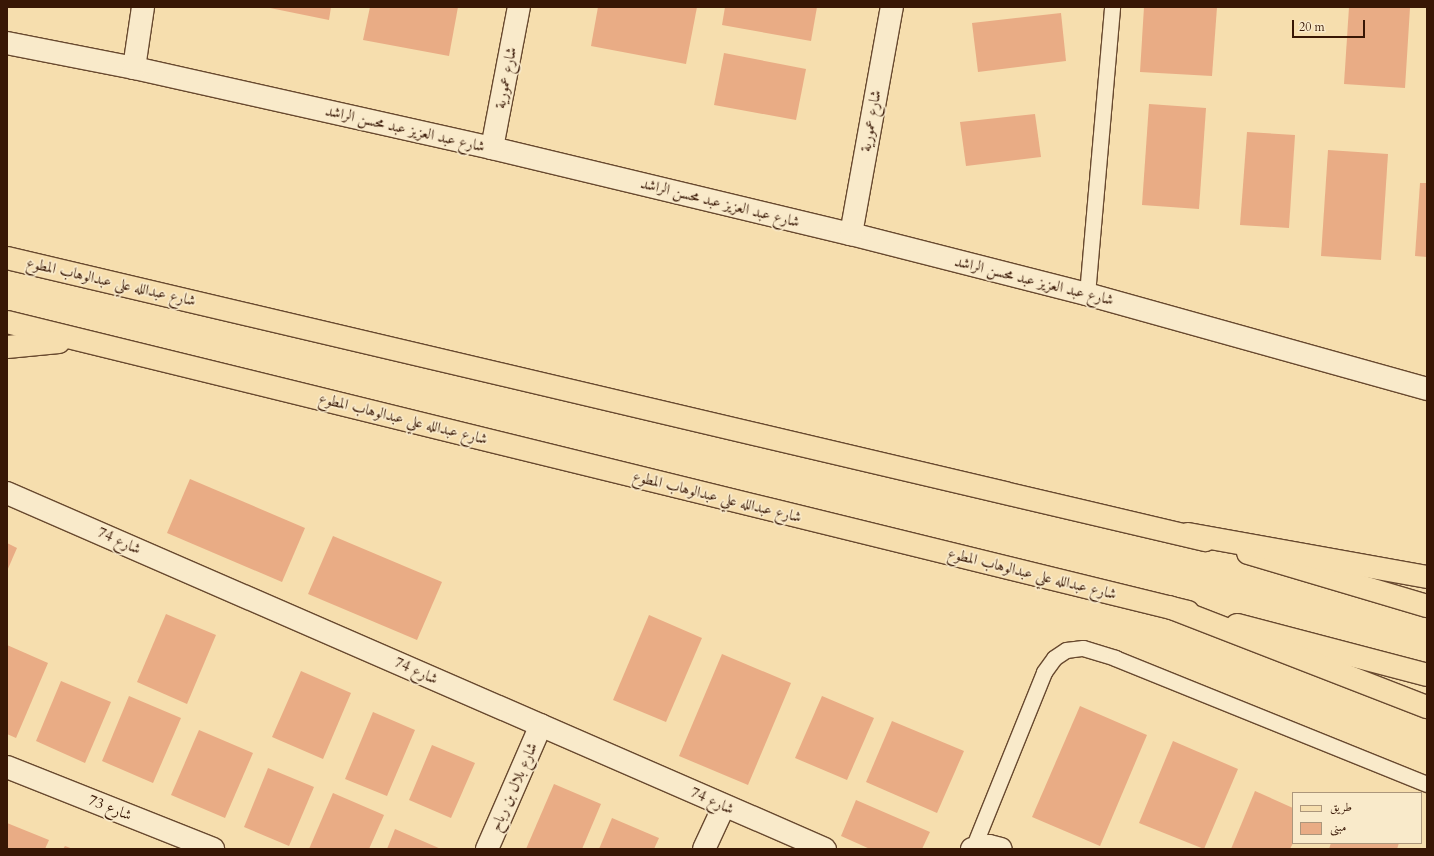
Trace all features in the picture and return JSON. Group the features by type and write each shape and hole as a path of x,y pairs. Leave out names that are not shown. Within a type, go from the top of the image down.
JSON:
{"main road":[{"name":"شارع عبدالله علي عبدالوهاب المطوع","path":"7,258 1188,534 1427,606"},
{"name":"شارع عبدالله علي عبدالوهاب المطوع","path":"7,322 1169,608 1427,675"},
{"path":"7,347 50,341 102,346"},
{"path":"1188,534 1427,577"},
{"path":"1169,608 1427,707"}],"street":[{"path":"134,68 144,7"},
{"name":"شارع عمورية","path":"492,148 519,7"},
{"name":"شارع عمورية","path":"851,234 892,7"},
{"name":"شارع عبد العزيز عبد محسن الراشد","path":"7,43 134,68 492,148 851,234 1087,294 1427,389"},
{"name":"شارع 74","path":"7,493 825,849"},
{"name":"شارع بلال بن رباح","path":"487,849 541,725"},
{"name":"شارع 73","path":"7,767 213,849"},
{"path":"704,849 724,806"},
{"path":"972,849 989,846 1001,849"}],"lane":[{"path":"1087,294 1112,7"},
{"path":"972,849 1044,672 1054,658 1066,650 1083,648 1116,658 1427,784"}],"building":[{"path":"265,7 331,7 329,20"},
{"path":"370,7 458,7 449,56 363,40"},
{"path":"598,7 697,7 686,64 591,46"},
{"path":"725,7 817,7 811,41 722,25"},
{"path":"1144,7 1217,7 1212,76 1140,72"},
{"path":"1349,7 1410,8 1405,88 1344,84"},
{"path":"1061,13 1066,61 978,72 972,23"},
{"path":"724,53 806,69 796,120 714,105"},
{"path":"1149,104 1206,108 1199,209 1142,205"},
{"path":"1035,114 1041,157 966,166 960,122"},
{"path":"1247,132 1295,135 1289,228 1240,225"},
{"path":"1328,150 1388,154 1381,260 1321,256"},
{"path":"1420,183 1427,183 1427,257 1415,256"},
{"path":"190,479 305,528 282,582 167,533"},
{"path":"333,536 442,582 417,640 308,594"},
{"path":"7,543 17,548 7,571"},
{"path":"166,614 216,635 187,704 137,682"},
{"path":"649,615 702,638 666,722 613,700"},
{"path":"7,645 48,663 16,738 7,734"},
{"path":"722,654 791,683 748,785 679,756"},
{"path":"301,671 351,693 323,759 272,737"},
{"path":"61,681 111,702 85,763 36,741"},
{"path":"129,696 181,718 153,783 102,761"},
{"path":"822,696 874,718 847,780 795,758"},
{"path":"1080,706 1147,735 1100,846 1032,817"},
{"path":"373,712 415,730 387,796 345,779"},
{"path":"892,721 964,751 937,813 866,782"},
{"path":"199,730 253,753 225,818 171,795"},
{"path":"1173,741 1238,769 1204,849 1139,823"},
{"path":"432,745 475,763 451,818 409,800"},
{"path":"268,768 314,787 289,846 244,827"},
{"path":"554,784 601,804 582,849 526,849"},
{"path":"1255,791 1292,808 1292,844 1290,849 1231,849"},
{"path":"333,793 384,815 369,849 309,849"},
{"path":"856,800 930,832 922,849 870,849 841,836"},
{"path":"612,818 659,838 654,849 599,849"},
{"path":"7,823 49,840 45,849 7,849"},
{"path":"395,829 441,849 387,849"},
{"path":"1331,844 1399,844 1397,849 1329,849"},
{"path":"65,846 73,849 63,849"}]}
